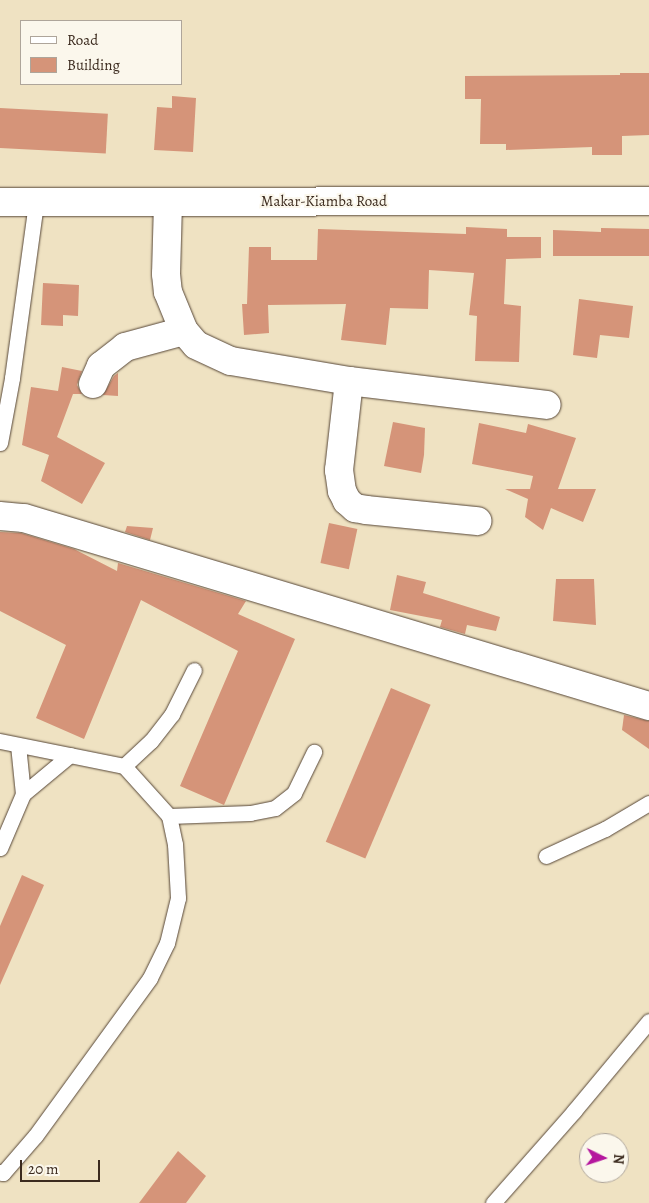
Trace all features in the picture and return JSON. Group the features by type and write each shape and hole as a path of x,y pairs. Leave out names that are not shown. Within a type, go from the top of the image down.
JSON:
{"street":[{"name":"Makar-Kiamba Road","path":"0,202 649,201"},
{"path":"168,203 166,274 168,292 184,331 196,345 231,361 349,381 546,406"},
{"path":"93,384 101,366 125,347 145,340 184,331"},
{"path":"349,381 339,470 342,491 347,501 355,508 366,510 476,521"},
{"path":"0,516 24,518 649,706"}],"lane":[{"path":"0,444 12,378 36,203"},
{"path":"124,766 172,714 194,670"},
{"path":"0,741 124,766 169,816 175,844 178,898 167,943 150,978 35,1136 1,1176"},
{"path":"18,745 23,794"},
{"path":"169,816 250,813 275,808 294,793 314,752"},
{"path":"0,848 23,794 70,755"},
{"path":"546,856 605,829 649,803"},
{"path":"493,1203 574,1111 649,1021"}],"building":[{"path":"620,73 649,73 649,135 622,136 622,155 592,155 592,147 506,150 506,144 480,144 481,99 465,99 465,76 620,75"},
{"path":"172,96 196,98 193,152 154,150 157,107 172,108"},
{"path":"0,108 108,114 106,154 0,148"},
{"path":"466,227 507,229 507,237 541,237 541,258 506,259 504,304 521,306 519,362 475,361 477,316 469,315 474,273 429,270 428,309 390,308 386,345 341,340 346,304 268,305 269,333 244,335 242,304 247,304 249,247 271,247 271,260 317,260 318,229 466,234"},
{"path":"601,228 649,229 649,256 553,256 553,230 601,232"},
{"path":"43,283 79,285 78,316 63,315 63,326 41,325"},
{"path":"579,299 633,306 629,338 600,335 597,358 573,355"},
{"path":"62,367 82,371 77,385 82,394 73,394 57,437 105,463 82,504 41,481 49,455 22,445 31,387 58,391"},
{"path":"118,373 118,396 103,395 114,376"},
{"path":"393,422 425,428 421,473 384,466"},
{"path":"479,423 526,433 528,424 576,438 558,489 596,489 583,522 551,508 543,530 525,517 528,499 505,489 530,489 533,476 472,464"},
{"path":"329,523 357,529 349,569 320,563"},
{"path":"127,526 153,528 150,540 125,532"},
{"path":"0,532 21,533 74,549 117,571 118,563 246,601 238,614 295,639 224,805 180,786 238,651 141,600 84,739 36,718 66,645 0,611"},
{"path":"397,575 426,582 423,593 500,617 496,631 467,625 465,634 440,627 442,620 390,610"},
{"path":"556,579 594,579 596,625 553,621"},
{"path":"391,688 431,705 365,859 326,842"},
{"path":"624,715 649,721 649,749 622,730"},
{"path":"22,875 44,885 0,985 0,926"},
{"path":"178,1151 206,1176 186,1203 139,1203"}]}
